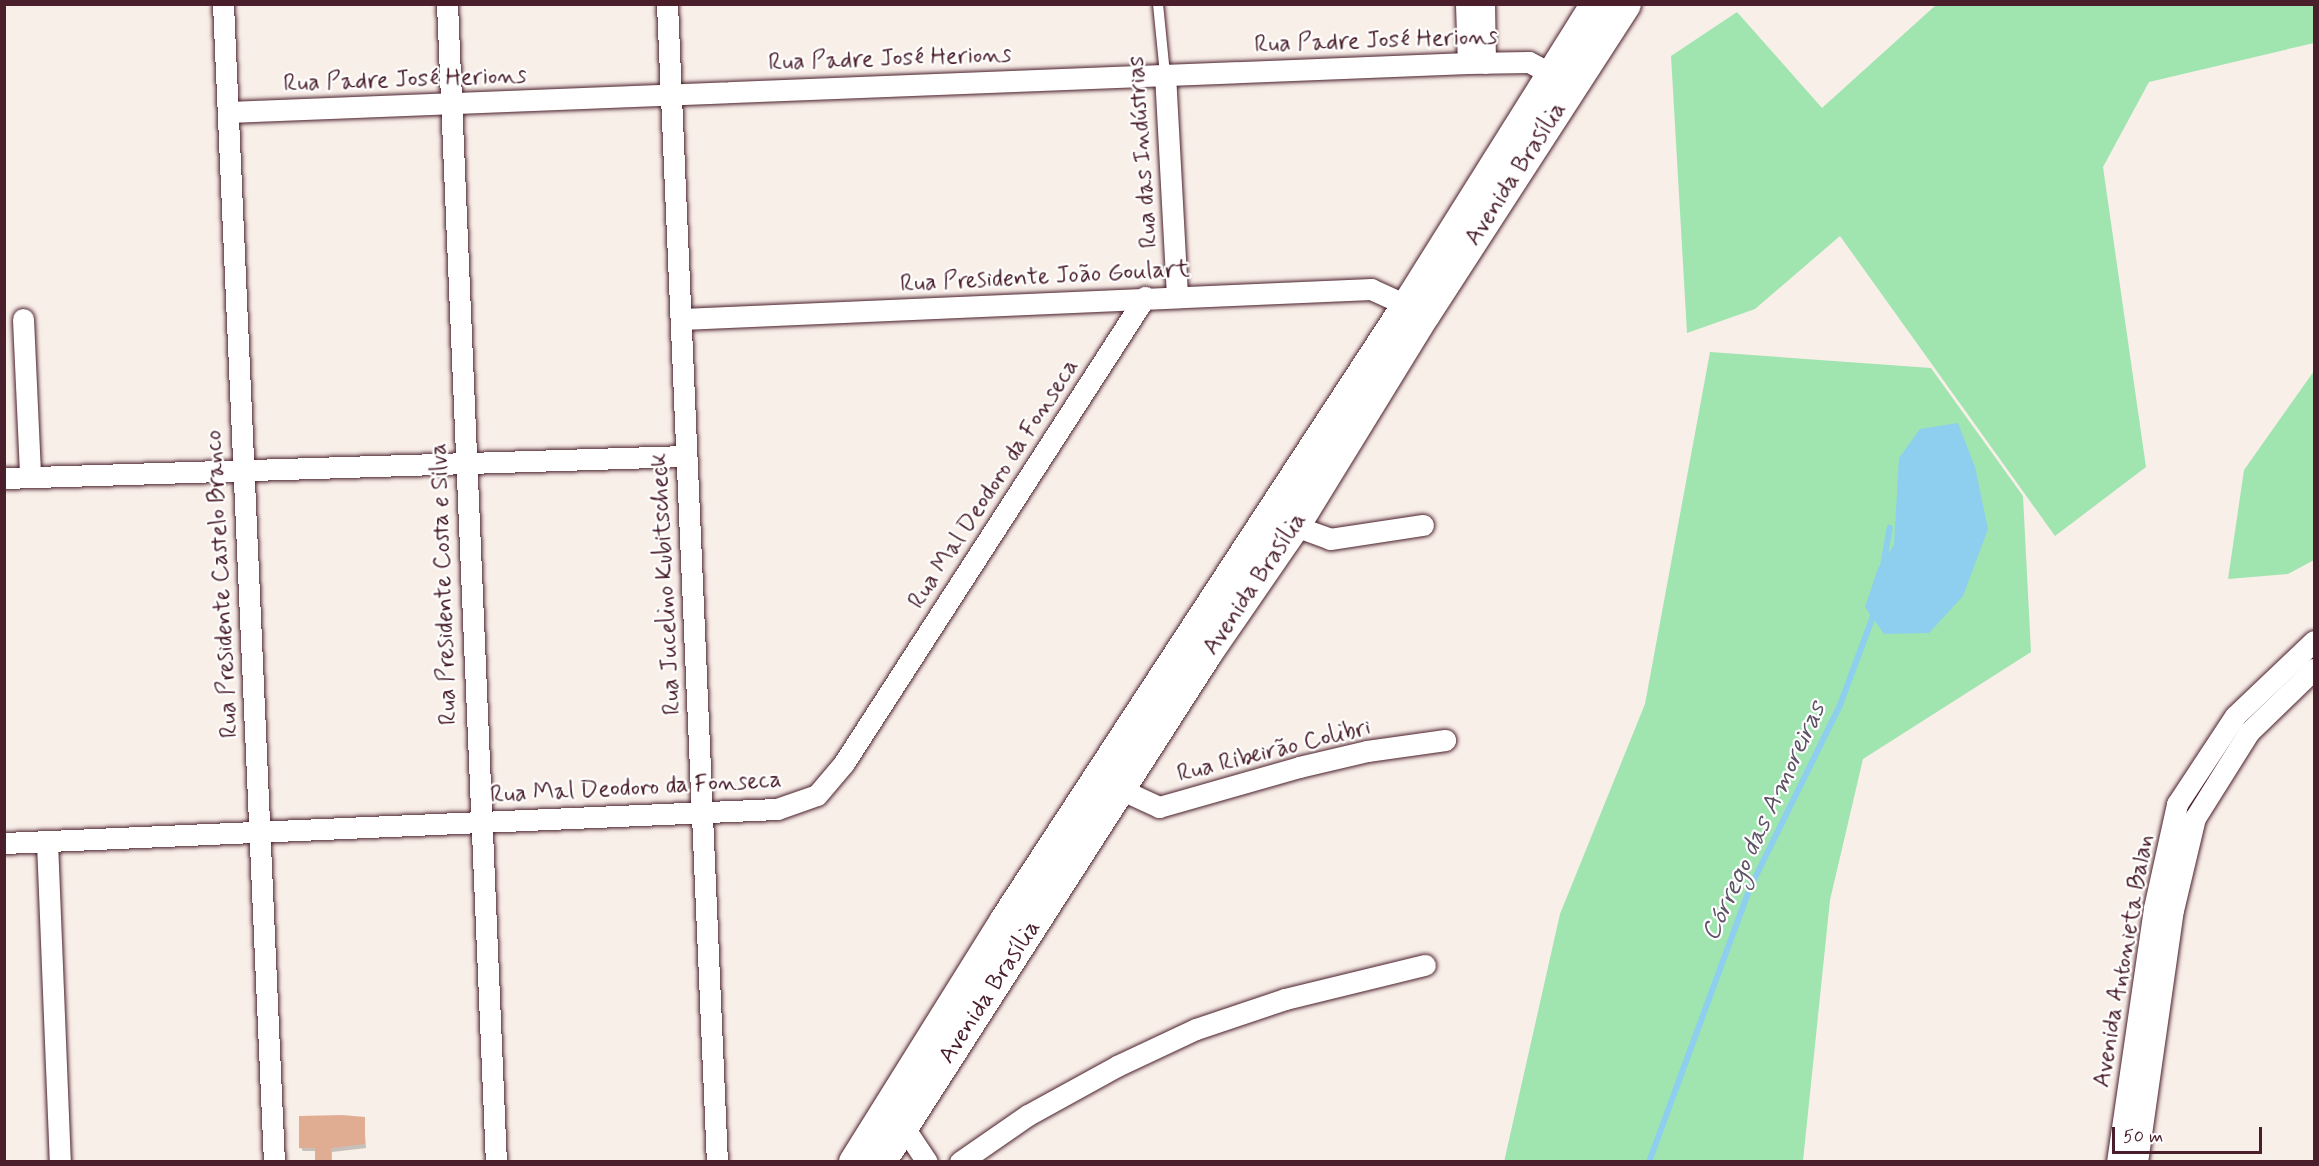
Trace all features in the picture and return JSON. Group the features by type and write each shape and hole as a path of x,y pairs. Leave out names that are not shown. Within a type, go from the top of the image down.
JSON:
{"main road":[{"name":"Avenida Brasília","path":"1562,80 1596,4"},
{"name":"Avenida Brasília","path":"854,1161 1085,797 1416,310 1562,80 1626,4"},
{"name":"Avenida Brasília","path":"881,1161 1120,789 1295,526 1416,310"}],"street":[{"name":"Rua Presidente Castelo Branco","path":"223,4 274,1161"},
{"name":"Rua Presidente Costa e Silva","path":"447,4 479,822 496,1161"},
{"name":"Rua Jucelino Kubitscheck","path":"667,4 717,1161"},
{"path":"1466,4 1477,63"},
{"path":"1477,63 1484,4"},
{"name":"Rua Padre José Herions","path":"228,112 1477,63 1529,62 1562,80"},
{"name":"Rua das Indústrias","path":"1164,74 1177,296"},
{"name":"Rua Presidente João Goulart","path":"682,319 1145,297 1371,289 1416,310"},
{"name":"Rua Mal Deodoro da Fonseca","path":"4,843 777,809 818,795 844,763 1145,297"},
{"path":"23,319 30,476"},
{"path":"4,478 465,461 686,456"},
{"path":"1295,526 1330,539 1423,525"},
{"name":"Avenida Antonieta Balan","path":"2117,1161 2154,908 2177,804 2235,716 2314,641"},
{"name":"Avenida Antonieta Balan","path":"2137,1161 2173,909 2195,818 2249,732 2314,669"},
{"name":"Rua Ribeirão Colibri","path":"1120,789 1159,807 1333,759 1445,740"},
{"path":"47,842 60,1161"},
{"path":"960,1161 1028,1115 1117,1066 1196,1029 1285,999 1425,965"},
{"path":"903,1126 927,1161"}],"lane":[{"name":"Rua das Indústrias","path":"1158,4 1164,74"}],"green space":[{"path":"1937,4 2314,5 2314,43 2149,82 2103,167 2146,467 2055,536 1840,236 1755,309 1687,333 1671,56 1737,12 1822,108"},
{"path":"1710,352 1931,368 2023,496 2031,652 1863,759 1830,900 1803,1161 1504,1162 1560,914 1645,704"},
{"path":"2314,371 2314,560 2288,574 2228,579 2244,470"}],"water":[{"path":"1958,423 1975,467 1988,529 1963,596 1929,633 1884,634 1865,607 1878,568 1894,545 1899,458 1920,429"}],"building":[{"path":"299,1116 365,1117 365,1144 331,1148 331,1161 315,1161 315,1148 299,1148"}],"waterway":[{"name":"Córrego das Amoreiras","path":"1883,566 1890,528"},
{"name":"Córrego das Amoreiras","path":"1649,1162 1750,888 1840,705 1875,611"}]}
